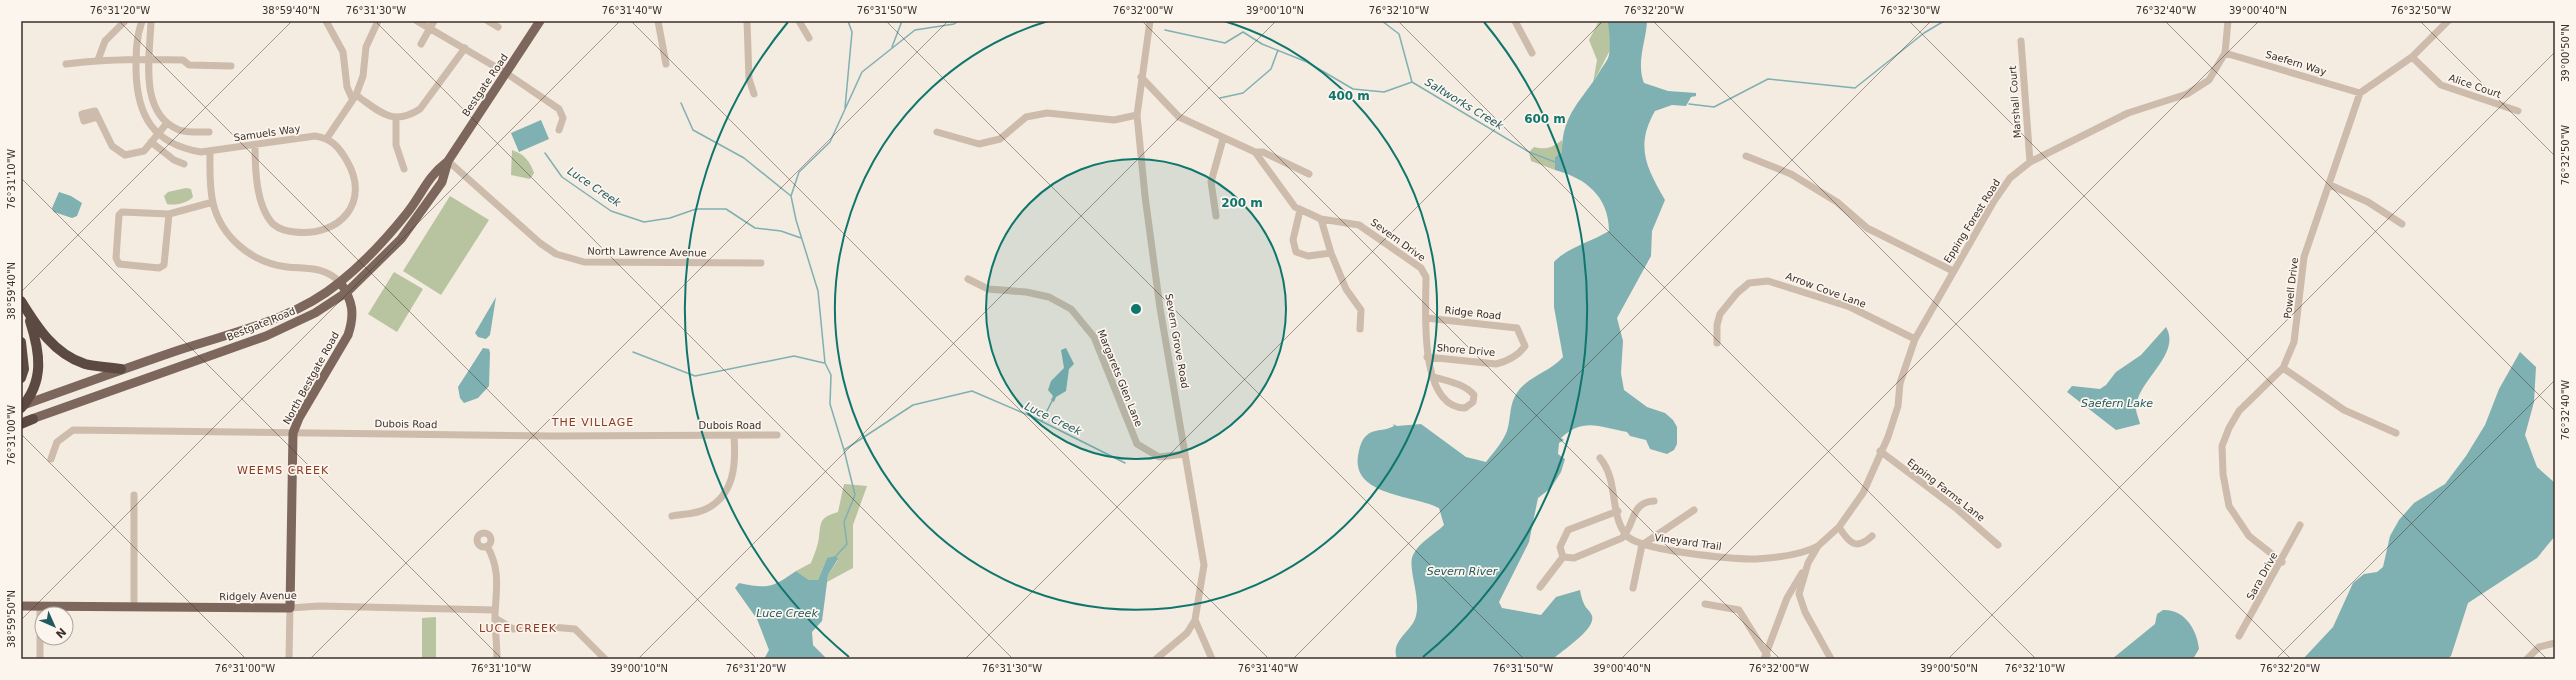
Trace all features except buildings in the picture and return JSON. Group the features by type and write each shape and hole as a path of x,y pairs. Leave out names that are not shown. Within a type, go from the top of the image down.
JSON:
{"highway":[{"path":"24,305 48,341 68,357 85,364 121,369"},
{"path":"22,406 38,372 40,355 24,305"},
{"path":"21,342 24,369 21,378"},
{"path":"21,424 33,419"}],"main road":[{"name":"Bestgate Road","path":"33,419 266,336 315,313 346,292 401,239 442,182 448,161 540,21"},
{"name":"Bestgate Road","path":"22,406 121,369 279,318 313,301 340,282 382,243 408,211 433,172 448,161"},
{"name":"North Bestgate Road","path":"290,608 293,433 299,418 348,335 352,321 353,306 340,282"},
{"name":"Ridgely Avenue","path":"21,606 34,607"},
{"name":"Ridgely Avenue","path":"74,607 290,608"}],"street":[{"path":"98,60 105,41 125,21"},
{"path":"142,21 136,42 140,106 145,116 158,134"},
{"path":"151,21 150,59 152,103 158,114 167,123 189,132 209,132"},
{"path":"326,21 343,52 346,88 354,96 387,116 396,119 410,116 420,109 465,48"},
{"path":"255,146 255,175 260,194 273,224 285,231 319,232 344,218 351,208 357,192 353,172 344,155 326,138 354,96 363,76 366,47 378,21"},
{"path":"417,21 506,73 560,109 563,118 559,130"},
{"path":"421,44 434,21"},
{"path":"488,21 498,27"},
{"path":"658,21 666,64"},
{"path":"747,21 749,79 754,94"},
{"path":"799,21 809,38"},
{"name":"Severn Grove Road","path":"1150,21 1141,77 1137,115 1145,196 1160,302 1204,565 1195,620"},
{"path":"1515,21 1532,53"},
{"name":"Epping Forest Road","path":"1818,546 1839,527 1863,493 1880,451 1888,437 1898,406 1900,383 1915,339 1953,271 2010,178 2030,162 2128,113 2186,94 2212,78 2225,53 2228,21"},
{"path":"2360,93 2412,57 2448,21"},
{"name":"Marshall Court","path":"2021,41 2030,162"},
{"name":"Saefern Way","path":"2225,53 2360,93"},
{"name":"Alice Court","path":"2412,57 2441,85 2518,111"},
{"path":"66,64 98,60 150,59 183,60 189,65 231,66"},
{"path":"1141,77 1180,117 1223,139 1255,152 1263,152 1309,174"},
{"name":"Powell Drive","path":"2282,562 2249,536 2229,506 2223,474 2222,446 2228,428 2239,411 2283,368 2294,342 2304,257 2330,185 2360,93"},
{"path":"937,132 979,144 1000,139 1026,117 1040,115 1114,120 1137,115"},
{"path":"98,117 112,146 120,153 136,154 144,151 167,123"},
{"path":"396,119 396,145 404,169"},
{"name":"Samuels Way","path":"158,134 182,149 210,152 315,136 326,138"},
{"path":"1216,216 1211,182 1223,139"},
{"path":"151,142 174,160 184,164"},
{"path":"210,152 213,202 226,231 238,245 259,259 285,267 318,268 330,273 340,282"},
{"name":"Severn Drive","path":"1255,152 1295,207 1321,219 1359,225 1421,268 1426,277 1427,357 1439,392 1450,404 1457,408 1465,408 1473,402 1474,395 1471,391 1457,384 1434,377"},
{"path":"1746,156 1791,174 1837,202 1867,228 1953,271"},
{"name":"North Lawrence Avenue","path":"448,161 540,243 556,254 584,262 761,263"},
{"path":"2330,185 2368,202 2402,224"},
{"path":"169,214 164,265 160,268 119,264 116,258 119,215 129,211 169,214 213,202"},
{"path":"1300,210 1293,240 1296,252 1308,256 1331,253"},
{"path":"1321,219 1331,253 1346,289 1361,310 1360,329"},
{"name":"Margarets Glen Lane","path":"968,279 988,289 1026,292 1049,297 1071,310 1089,329 1098,344 1138,444 1159,457 1185,454"},
{"name":"Arrow Cove Lane","path":"1717,343 1717,325 1720,314 1736,292 1749,283 1768,281 1850,308 1915,339"},
{"name":"Ridge Road","path":"1426,318 1517,328"},
{"name":"Shore Drive","path":"1427,357 1496,364 1507,361 1521,351 1525,346 1517,328"},
{"path":"2283,368 2344,410 2396,433"},
{"name":"Dubois Road","path":"51,459 57,442 73,430 293,433 777,435"},
{"path":"672,516 705,510 725,493 735,468 734,436"},
{"name":"Epping Farms Lane","path":"1880,451 1957,509 1998,546"},
{"path":"1600,458 1612,478 1618,511 1626,535"},
{"path":"134,495 134,606"},
{"path":"1564,557 1574,558 1618,541 1626,535 1638,507 1645,502 1654,501"},
{"path":"1633,588 1642,545 1694,510"},
{"path":"1564,557 1560,547 1568,530 1618,511"},
{"name":"Sara Drive","path":"2239,636 2282,562 2300,525"},
{"path":"1839,527 1848,540 1856,544 1865,543 1872,536"},
{"name":"Vineyard Trail","path":"1626,535 1642,545 1754,559 1808,551 1818,546"},
{"path":"487,546 497,574 498,595 495,610 497,659"},
{"path":"1765,657 1788,598 1818,546"},
{"path":"1540,587 1564,557"},
{"path":"1808,563 1799,594 1805,612 1831,659"},
{"path":"1705,604 1739,610 1765,657"},
{"name":"Ridgely Avenue","path":"290,608 319,606 495,610"},
{"path":"289,659 290,608"},
{"path":"495,618 512,629"},
{"path":"1156,659 1187,633 1195,620"},
{"path":"1195,620 1212,659"},
{"path":"497,635 512,629 540,626 575,629 605,659"},
{"path":"2527,659 2539,647 2555,643"},
{"path":"40,646 40,659"}],"green space":[{"path":"1599,21 1625,21 1593,83 1597,60 1589,40"},
{"path":"1562,140 1562,152 1555,157 1555,170 1531,161 1529,152 1534,147 1549,148"},
{"path":"512,150 526,158 531,165 534,173 530,179 511,175"},
{"path":"186,188 191,189 193,197 191,199 178,204 167,204 164,196 168,192"},
{"path":"450,196 489,220 441,295 403,271"},
{"path":"394,272 423,289 397,332 368,314"},
{"path":"844,484 867,486 853,525 853,568 827,582 828,575 838,560 827,558 818,580 809,580 796,571 811,563 818,544 822,520 838,512"},
{"path":"436,617 436,659 422,659 422,618"}],"water":[{"name":"Severn River","path":"1608,21 1647,21 1641,60 1644,83 1668,91 1696,93 1696,96 1691,97 1686,106 1672,105 1655,111 1645,135 1644,146 1648,167 1665,200 1652,231 1651,256 1617,318 1623,341 1621,373 1624,390 1647,407 1665,413 1673,420 1677,427 1677,444 1674,450 1667,454 1650,449 1646,440 1630,436 1627,432 1592,425 1577,428 1561,438 1564,440 1559,443 1558,454 1565,459 1561,472 1551,488 1538,498 1529,542 1499,602 1502,608 1541,615 1556,597 1580,590 1584,604 1592,616 1592,621 1584,633 1553,659 1397,659 1396,647 1402,636 1414,622 1416,616 1417,600 1412,567 1413,555 1423,542 1444,525 1439,508 1374,487 1365,479 1359,469 1358,456 1360,445 1364,438 1372,432 1390,428 1394,426 1393,424 1397,426 1421,424 1466,457 1486,462 1498,447 1507,431 1514,397 1527,382 1552,367 1563,357 1554,307 1554,262 1573,248 1609,231 1605,208 1600,199 1594,191 1577,178 1555,170 1555,157 1562,152 1565,127 1569,117 1608,57 1610,42"},
{"path":"541,120 549,139 519,152 511,133"},
{"path":"59,192 71,196 82,203 77,216 72,218 54,212 52,208"},
{"path":"496,297 490,335 486,339 478,337 475,333"},
{"name":"Saefern Lake","path":"2166,327 2169,337 2168,348 2164,358 2143,387 2138,398 2136,412 2140,424 2116,430 2067,392 2072,386 2100,389 2106,385 2116,372 2141,355"},
{"path":"483,348 489,349 490,353 489,386 478,398 464,403 460,398 458,387"},
{"path":"1066,348 1074,364 1069,369 1066,391 1056,397 1054,402 1051,400 1053,396 1048,390 1051,381 1064,368 1061,350"},
{"path":"2520,352 2536,367 2534,402 2525,435 2537,467 2555,483 2555,536 2537,558 2468,603 2451,656 2447,659 2303,659 2333,627 2353,583 2364,574 2377,572 2383,567 2390,536 2399,520 2414,503 2445,484 2466,456 2485,425 2499,389"},
{"name":"Luce Creek","path":"836,556 838,559 828,575 822,621 812,632 813,645 827,659 764,659 769,650 757,619 735,588 739,583 769,586 781,581 796,571 809,580 818,580 827,558"},
{"path":"2163,610 2178,613 2184,617 2193,628 2199,649 2193,659 2112,659 2155,624 2157,614"}],"waterway":[{"name":"Luce Creek","path":"845,108 852,32 848,21"},
{"path":"892,47 902,21"},
{"name":"Luce Creek","path":"836,556 847,544 844,522 855,495 844,450 830,404 831,375 825,363 818,291 796,220 791,196 799,172 830,142 862,72 915,30 954,24 958,21"},
{"path":"1382,21 1399,34 1412,82"},
{"path":"1689,104 1714,107 1768,79 1855,88 1924,33 1944,21"},
{"name":"Saltworks Creek","path":"1165,30 1225,43 1243,32 1262,44 1307,62 1353,89 1384,92 1412,82 1529,152 1555,162"},
{"path":"1220,98 1243,93 1271,69 1278,50"},
{"path":"681,103 693,130 744,158 791,196"},
{"name":"Luce Creek","path":"545,153 562,177 611,211 644,222 670,218 696,209 726,209 755,228 781,231 801,238"},
{"path":"633,352 695,376 794,356 824,363"},
{"name":"Luce Creek","path":"844,450 913,405 972,391 1035,418 1125,463"},
{"path":"1042,421 1052,401"}],"district":[{"name":"THE VILLAGE","path":"593,422"},
{"name":"WEEMS CREEK","path":"283,470"},
{"name":"LUCE CREEK","path":"518,628"}]}
